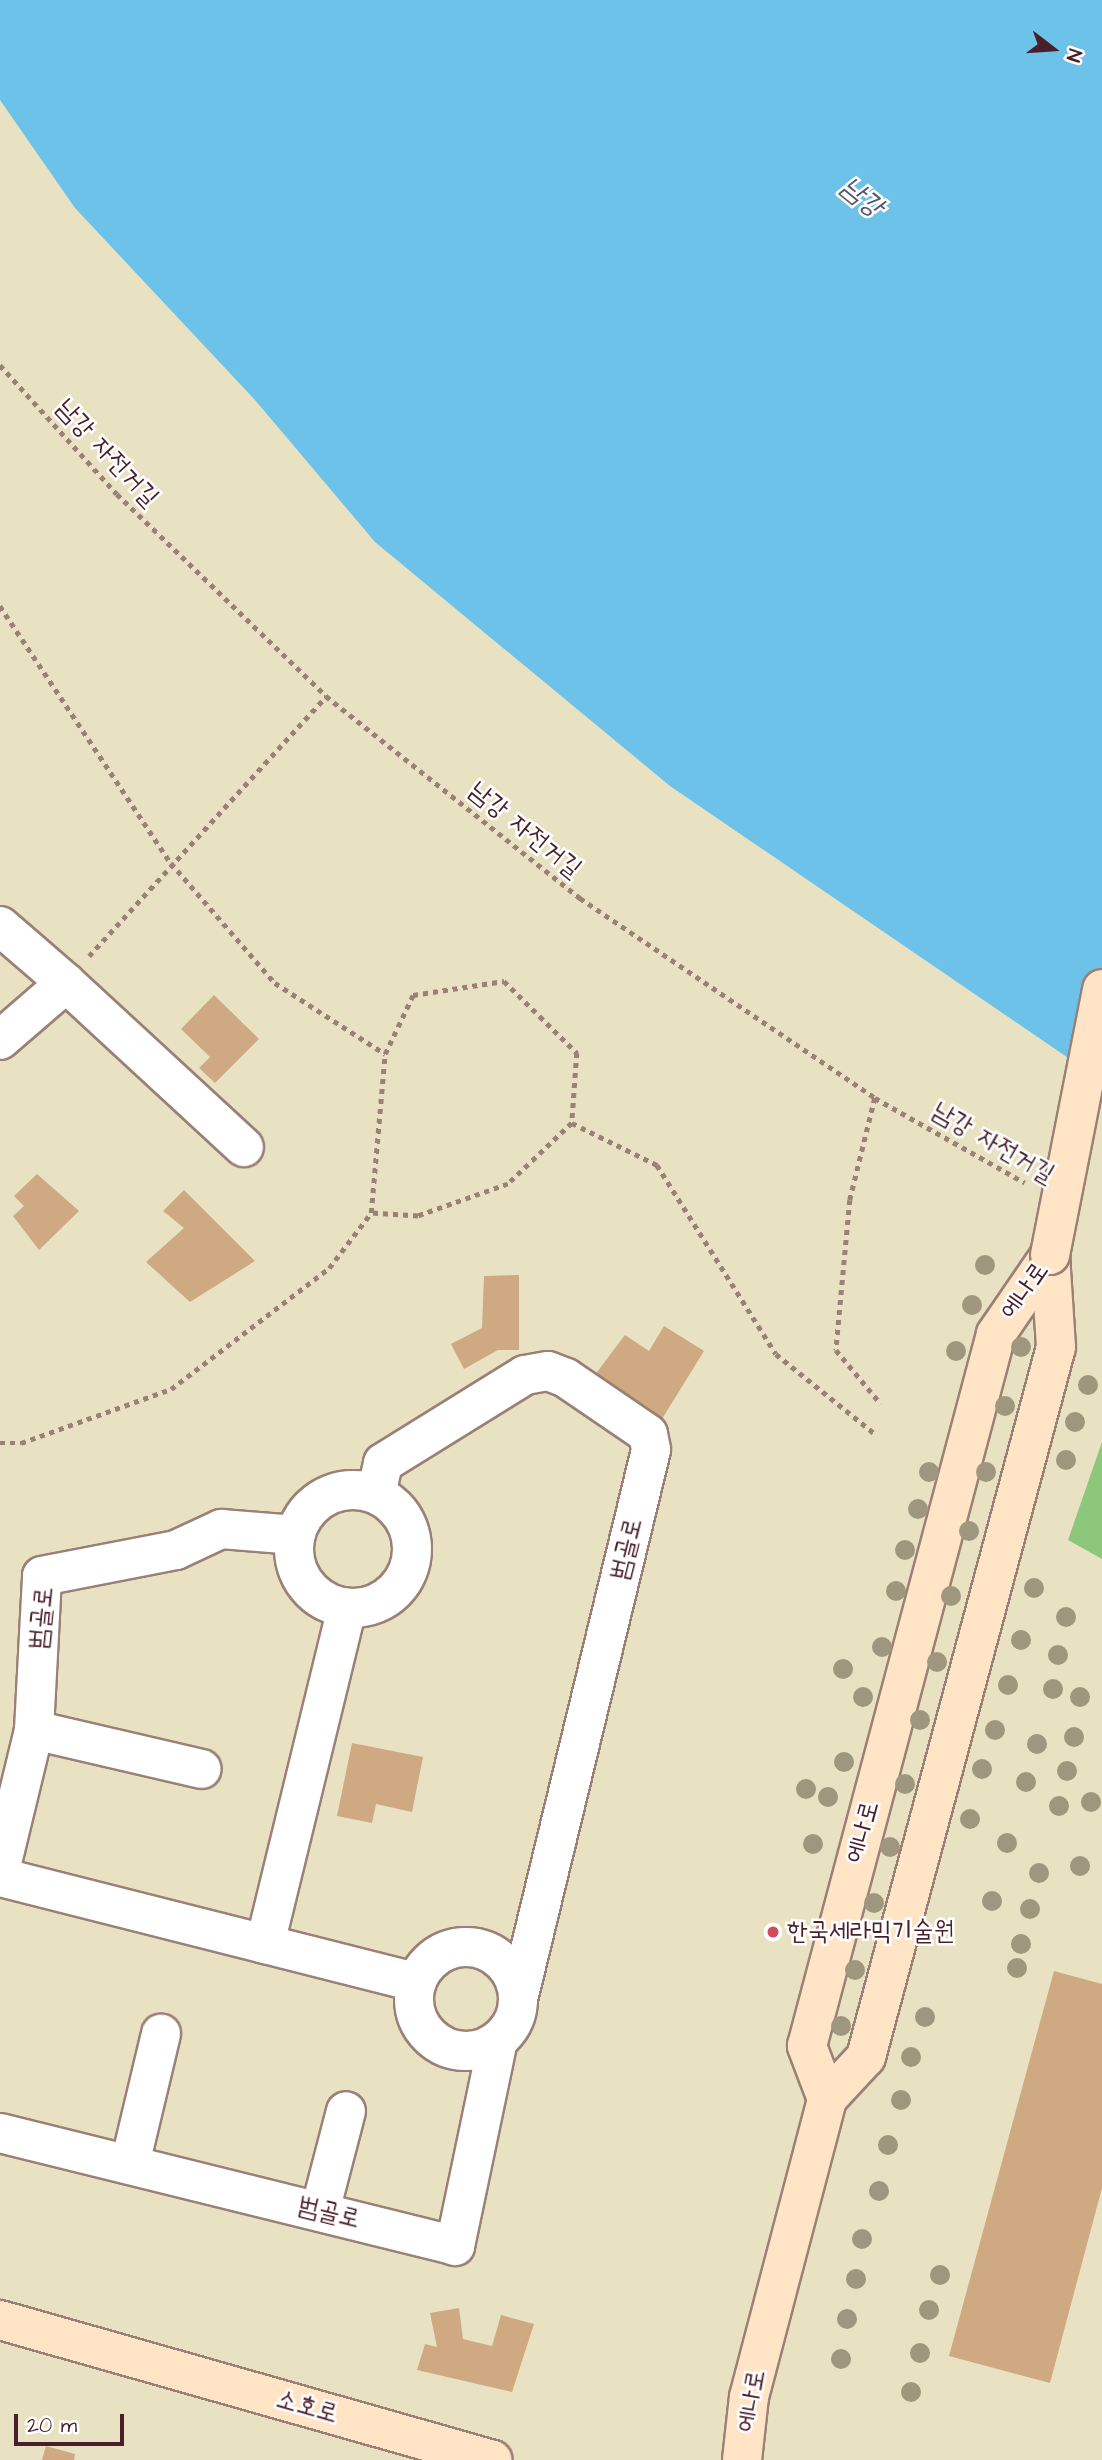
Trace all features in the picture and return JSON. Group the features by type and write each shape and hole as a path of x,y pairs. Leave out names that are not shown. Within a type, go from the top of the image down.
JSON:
{"street":[{"path":"0,926 244,1147"},
{"path":"0,1040 66,983"},
{"path":"1050,1255 1102,989"},
{"name":"에나로","path":"827,2099 807,2046 817,2005 996,1334 1050,1255"},
{"name":"에나로","path":"742,2460 749,2398 827,2099 866,2057 1052,1360 1050,1255"},
{"name":"범골로","path":"0,2133 455,2246 498,2041 517,2013 519,1995 650,1450 648,1434 566,1378 548,1371 525,1375 383,1463 376,1494"},
{"path":"336,1492 376,1494 404,1518 410,1563 383,1600 347,1608 328,1603 300,1574 296,1535 311,1509 336,1492"},
{"name":"범골로","path":"0,1871 34,1730 42,1576 176,1550 221,1529 296,1535"},
{"path":"265,1944 347,1608"},
{"path":"34,1730 202,1769"},
{"path":"0,1877 416,1982"},
{"path":"498,2041 466,2051 434,2040 416,2011 416,1982 443,1952 476,1948 505,1964 519,1995"},
{"path":"130,2164 161,2034"},
{"path":"320,2211 346,2110"},
{"name":"소호로","path":"0,2320 494,2460"}],"path":[{"name":"남강 자전거길","path":"0,365 136,513 326,696 580,898 875,1098 1030,1186"},
{"path":"0,606 171,863 275,983 385,1054"},
{"path":"66,983 171,863 326,696"},
{"path":"0,1443 21,1443 171,1389 330,1268 371,1213 385,1054 413,995 504,981 577,1053 572,1123 508,1184 418,1216 371,1213"},
{"path":"875,1098 850,1200 836,1350 881,1404"},
{"path":"572,1123 657,1165 776,1354 874,1433"}],"green space":[{"path":"1102,1442 1102,1559 1068,1540"}],"water":[{"name":"남강","path":"0,0 1102,0 1102,1081 670,786 375,542 255,400 75,208 0,100"}],"building":[{"path":"214,995 259,1039 215,1083 199,1068 210,1057 181,1029"},
{"path":"37,1174 79,1211 39,1250 13,1216 24,1206 14,1196"},
{"path":"184,1190 255,1261 190,1302 146,1262 184,1228 163,1211"},
{"path":"519,1275 519,1350 498,1350 464,1369 451,1344 482,1328 484,1276"},
{"path":"664,1326 704,1351 662,1419 594,1376 625,1335 649,1351"},
{"path":"352,1743 423,1757 412,1812 376,1804 372,1823 337,1816"},
{"path":"1054,1971 1102,1984 1102,2188 1050,2383 949,2356"},
{"path":"459,2308 463,2339 492,2346 501,2315 534,2324 512,2392 417,2370 425,2344 437,2347 430,2313"},
{"path":"46,2446 75,2454 74,2460 42,2460"}],"place":[{"name":"한국세라믹기술원","path":"773,1932"}]}
